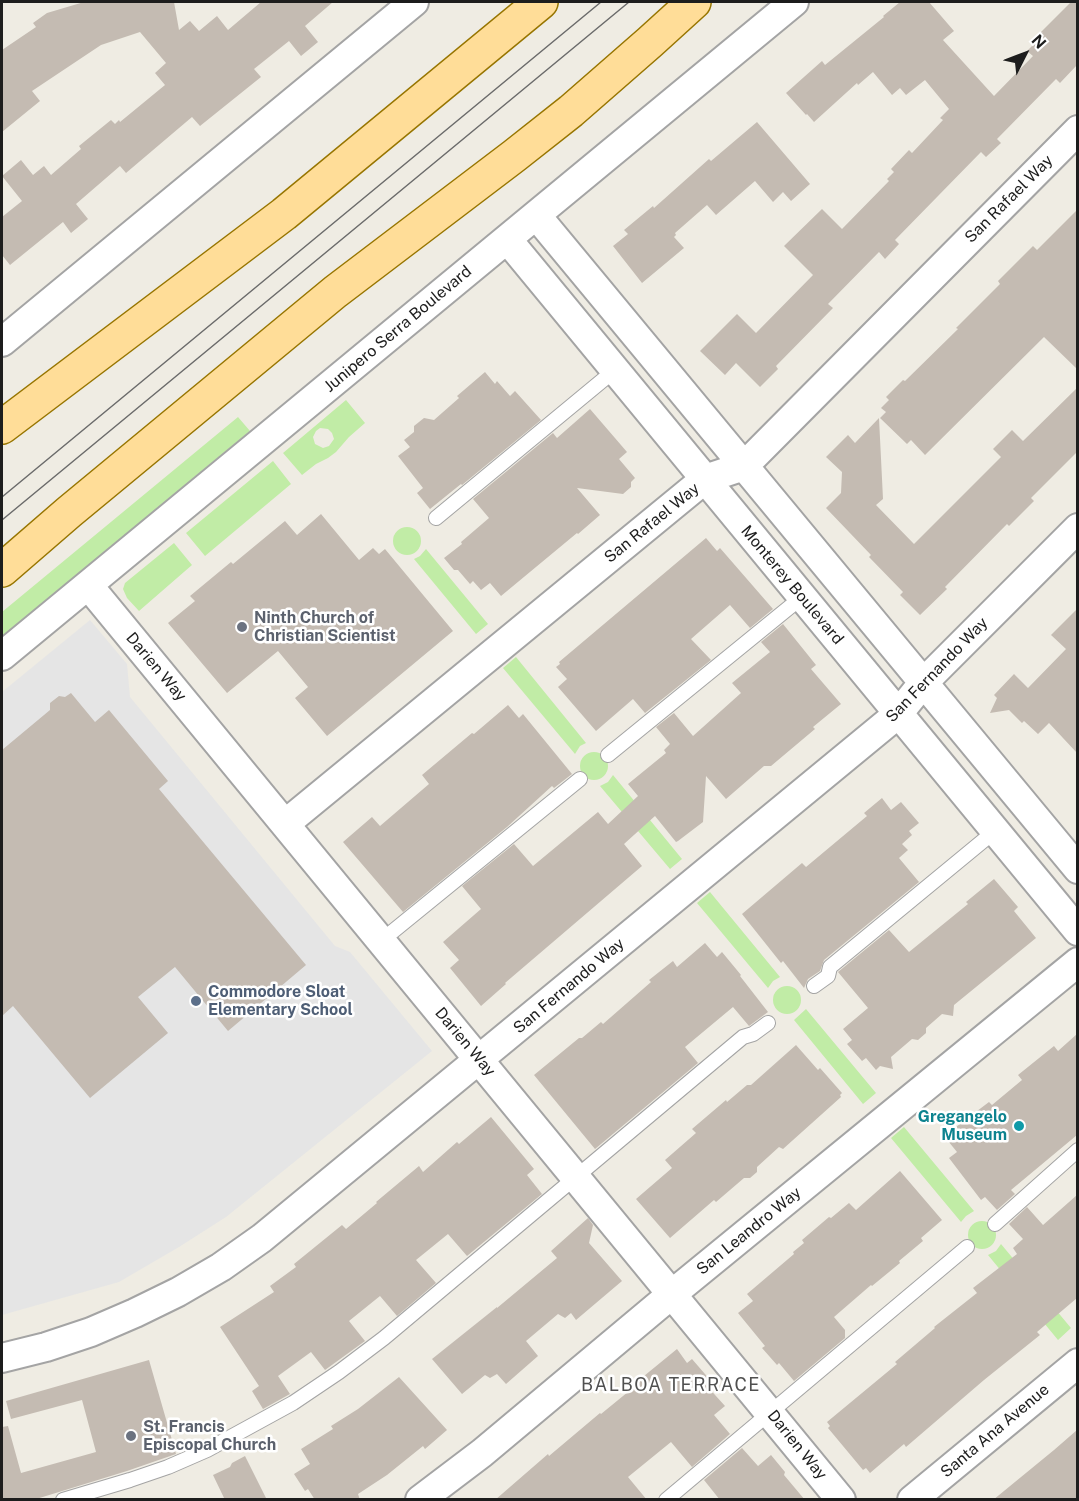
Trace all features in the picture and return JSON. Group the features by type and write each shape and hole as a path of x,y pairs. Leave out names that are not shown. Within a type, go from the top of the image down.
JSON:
{"main road":[{"path":"2,427 284,214 541,2"},
{"path":"2,570 335,292 571,111 694,2"}],"street":[{"path":"2,342 414,2"},
{"name":"Junipero Serra Boulevard","path":"2,656 794,2"},
{"name":"San Rafael Way","path":"285,824 705,479 744,466 1077,130"},
{"path":"537,215 1077,869"},
{"name":"Monterey Boulevard","path":"507,239 1077,931"},
{"name":"San Fernando Way","path":"2,1358 91,1332 135,1313 221,1267 262,1238 898,714 923,683 1077,528"},
{"name":"Darien Way","path":"88,585 842,1500"},
{"name":"San Leandro Way","path":"420,1500 482,1453 1077,962"},
{"name":"Santa Ana Avenue","path":"912,1500 1077,1363"}],"lane":[{"path":"436,518 615,370"},
{"path":"608,755 802,597"},
{"path":"381,941 580,779"},
{"path":"814,987 828,976 830,967 995,831"},
{"path":"63,1500 168,1467 207,1450 293,1403 339,1372 384,1338 743,1037 753,1034 768,1023"},
{"path":"995,1224 1077,1150"},
{"path":"666,1500 967,1247"}],"green space":[{"path":"346,400 365,423 336,452 302,475 283,453","holes":["320,428 328,429 334,439 329,446 323,448 315,444 313,437 316,431"]},
{"path":"238,417 250,431 2,637 2,612"},
{"path":"273,461 291,484 205,556 186,533"},
{"path":"407,527 417,531 421,541 417,551 407,555 397,551 393,541 397,531"},
{"path":"174,543 192,565 139,611 127,598 123,589 125,583"},
{"path":"426,549 488,624 476,634 414,559"},
{"path":"516,657 586,743 580,746 575,754 503,668"},
{"path":"594,752 604,756 608,766 604,776 594,780 584,776 580,766 584,756"},
{"path":"613,775 682,859 670,869 600,786 608,782"},
{"path":"710,892 780,977 768,988 697,903"},
{"path":"787,986 797,990 801,1000 797,1010 787,1014 777,1010 773,1000 777,990"},
{"path":"806,1009 876,1093 863,1104 794,1020"},
{"path":"904,1127 974,1211 961,1222 891,1138"},
{"path":"982,1221 992,1225 996,1235 992,1245 982,1249 972,1245 968,1235 972,1225"},
{"path":"1001,1244 1071,1328 1058,1340 988,1255 996,1251"}],"shaded area":[{"name":"Commodore Sloat Elementary School","path":"90,620 127,664 130,697 335,946 350,952 432,1051 226,1217 179,1247 119,1282 2,1315 2,692"}],"building":[{"path":"84,2 174,2 179,30 190,21 199,31 217,16 228,30 261,2 333,2 305,26 318,42 301,56 289,41 254,69 261,77 200,126 192,117 126,173 120,166 76,204 88,219 71,233 63,222 10,265 2,255 2,217 22,201 2,176 21,160 33,175 44,166 51,175 81,149 79,146 111,120 115,124 119,120 120,122 165,85 155,73 166,63 140,32 101,45 32,91 40,101 2,132 2,50 36,27 33,23 47,13"},
{"path":"900,2 929,2 954,31 943,40 994,96 1033,56 1027,51 1039,39 1037,36 1071,2 1077,2 1077,65 1060,83 1056,79 997,139 1001,143 986,157 981,152 895,240 899,244 885,259 879,252 828,304 833,308 776,366 778,369 760,387 736,363 725,375 700,351 737,314 756,333 813,275 784,246 822,209 842,229 889,181 887,179 894,172 891,169 909,150 912,153 943,120 940,118 949,109 925,80 906,95 900,88 892,95 873,72 858,85 857,83 814,122 786,93 822,61 825,65"},
{"path":"757,122 810,184 791,201 783,192 773,202 755,181 716,215 707,205 675,233 674,237 684,248 642,283 613,246 628,234 624,230 653,206 654,208 709,159 711,161"},
{"path":"1077,210 1077,369 1044,337 925,455 911,440 907,444 880,418 886,412 881,408 889,400 886,397 958,329 956,328 1000,284 998,281 1033,246 1037,250"},
{"path":"485,372 495,384 497,381 510,396 515,391 541,420 430,509 417,493 423,488 398,456 410,447 404,440 414,432 414,426 424,418 434,420"},
{"path":"1077,388 1077,452 1031,498 1034,501 1009,526 1007,524 920,615 900,595 903,592 869,557 871,555 826,508 841,493 842,472 826,457 848,435 855,443 879,418 883,499 876,505 914,544 1001,457 993,449 1012,430 1023,441"},
{"path":"590,409 627,452 619,459 635,478 631,482 631,487 623,494 577,488 600,515 501,596 490,583 481,590 473,581 470,584 444,558 489,518 473,499 553,433 557,438"},
{"name":"Ninth Church of Christian Scientist","path":"321,514 359,560 373,548 379,554 385,549 453,631 327,736 295,698 308,687 278,651 227,693 168,623 195,601 190,596 285,521 297,535"},
{"path":"706,538 717,551 720,548 773,609 750,628 730,605 691,639 711,660 645,713 633,699 596,731 558,687 567,679 556,667 560,664 559,662"},
{"path":"1077,609 1077,753 1049,723 1038,734 1009,710 990,713 997,698 994,695 1014,674 1028,688 1066,649 1051,635"},
{"path":"783,624 816,665 811,669 841,704 771,766 764,766 726,799 706,776 703,822 678,841 676,842 655,816 624,844 642,866 481,1006 450,968 459,960 443,942 481,909 462,886 514,844 533,866 598,812 608,824 638,796 628,784 666,753 664,750 670,744 656,727 674,713 693,736 741,693 732,683 770,652 761,642"},
{"path":"71,693 95,722 109,710 168,781 159,789 306,965 228,1031 175,967 138,997 168,1033 90,1098 13,1006 2,1016 2,750 50,710 50,703 59,696 65,697"},
{"path":"508,705 519,718 523,714 572,774 554,788 552,786 507,827 403,912 343,842 372,817 380,826 429,784 422,775"},
{"path":"882,798 891,810 901,802 919,823 909,831 912,835 902,844 908,850 899,858 919,882 824,960 820,971 808,979 804,988 742,914 802,863 806,867 867,816 864,813"},
{"path":"994,879 1018,907 1014,911 1036,938 954,1005 953,1016 942,1014 926,1028 926,1033 918,1040 912,1039 891,1057 893,1069 880,1066 876,1070 866,1058 862,1061 847,1044 852,1040 843,1029 868,1008 838,972 889,930 909,952 968,904 966,902"},
{"path":"705,943 717,957 722,952 768,1012 749,1026 733,1007 685,1047 698,1063 595,1149 534,1075 579,1038 601,1022 603,1024 651,982 649,980 673,961 677,967"},
{"path":"1077,1034 1077,1135 1011,1190 1015,1194 997,1210 985,1197 981,1200 949,1158 957,1152 944,1136 989,1102 992,1105 1022,1080 1018,1075 1054,1046 1058,1051"},
{"path":"796,1045 842,1093 841,1097 783,1149 779,1147 757,1167 757,1172 750,1178 744,1178 716,1202 714,1200 670,1238 636,1199 672,1168 665,1160 696,1133 692,1129 726,1100 727,1102 747,1085 751,1085"},
{"path":"491,1117 534,1169 527,1175 542,1194 467,1256 448,1234 416,1260 436,1283 397,1316 380,1296 349,1321 365,1341 325,1370 311,1352 278,1376 290,1394 263,1409 252,1391 259,1386 220,1327 274,1292 270,1286 296,1267 294,1264 342,1225 346,1229 419,1166 423,1172 457,1142 459,1144"},
{"path":"900,1171 942,1220 921,1238 923,1241 899,1261 900,1263 834,1317 845,1330 845,1338 794,1381 762,1348 765,1346 738,1313 753,1301 747,1294 794,1254 793,1252 804,1243 802,1240 829,1217 831,1218 849,1203 856,1210"},
{"path":"1077,1195 1077,1298 1037,1332 1040,1335 906,1447 904,1444 870,1473 866,1468 863,1470 828,1428 830,1426 827,1422 897,1364 895,1362 934,1327 977,1293 973,1288 1017,1254 1013,1248 1023,1239 1009,1224 1027,1207 1043,1225"},
{"path":"588,1218 593,1225 589,1243 622,1281 576,1320 571,1313 565,1318 558,1314 526,1341 538,1356 506,1384 497,1374 490,1378 485,1375 462,1394 432,1359 557,1258 551,1251"},
{"path":"677,1349 687,1363 692,1359 711,1381 706,1385 725,1406 714,1415 730,1434 692,1467 671,1442 628,1477 647,1500 495,1500 548,1454 549,1456 634,1387 633,1385"},
{"name":"St. Francis Episcopal Church","path":"149,1360 176,1454 33,1500 2,1500 2,1427 8,1426 21,1473 96,1452 82,1400 11,1419 6,1401"},
{"path":"399,1377 447,1430 425,1449 423,1446 387,1475 358,1494 360,1500 315,1500 308,1489 305,1491 294,1474 310,1464 301,1449 333,1429 331,1426 358,1409"},
{"path":"1077,1430 1077,1500 993,1500 1054,1450"},
{"path":"742,1448 758,1466 771,1455 805,1500 720,1500 704,1480"},
{"path":"245,1456 267,1500 225,1500 213,1475 230,1467 232,1463"}],"tram line":[{"path":"2,497 601,2"},
{"path":"2,520 629,2"}],"place":[{"name":"Ninth Church of Christian Scientist","path":"242,627"},
{"name":"Commodore Sloat Elementary School","path":"196,1001"},
{"name":"Gregangelo Museum","path":"1019,1126"},
{"name":"St. Francis Episcopal Church","path":"131,1436"}],"district":[{"name":"BALBOA TERRACE","path":"671,1385"}]}
